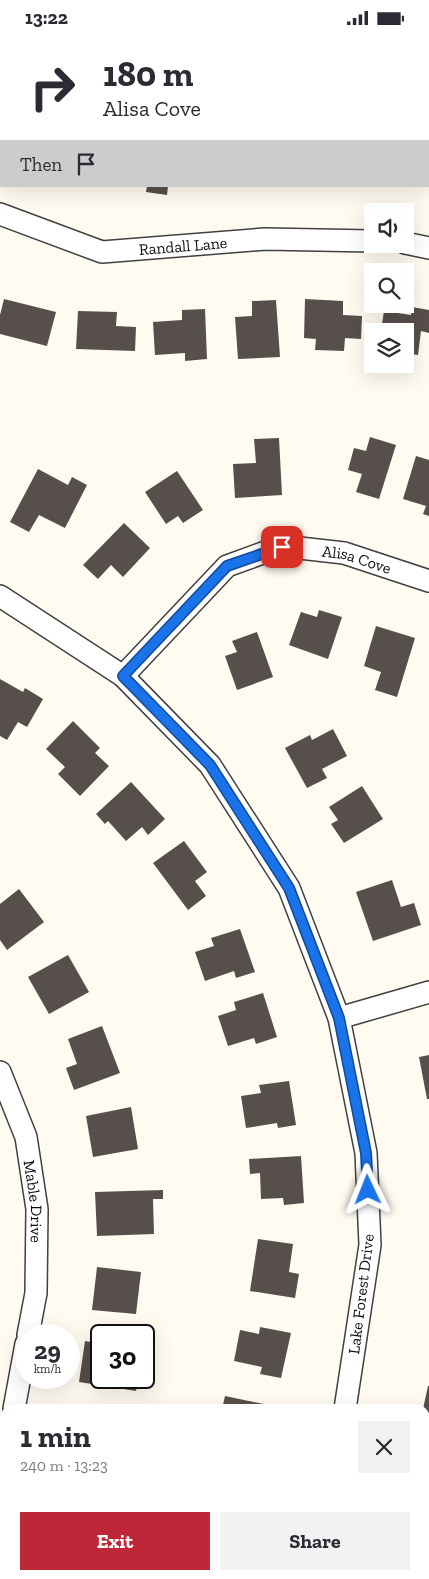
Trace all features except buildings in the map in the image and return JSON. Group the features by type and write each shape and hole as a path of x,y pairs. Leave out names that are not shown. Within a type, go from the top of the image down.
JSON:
{"street":[{"name":"Randall Lane","path":"0,214 102,252 265,239 364,241"},
{"path":"414,245 429,249"},
{"name":"Alisa Cove","path":"123,676 227,566 282,547 344,553 429,581"},
{"name":"Lake Forest Drive","path":"0,596 123,676 210,765 289,888 339,1018 366,1153 370,1245 346,1404"},
{"path":"339,1018 429,992"},
{"name":"Mable Drive","path":"0,1072 26,1137 37,1209 36,1293 30,1324"},
{"path":"15,1404 18,1389"}],"route":[{"path":"282,547 227,566 123,676 210,765 289,888 339,1018 366,1153 368,1190"}]}
